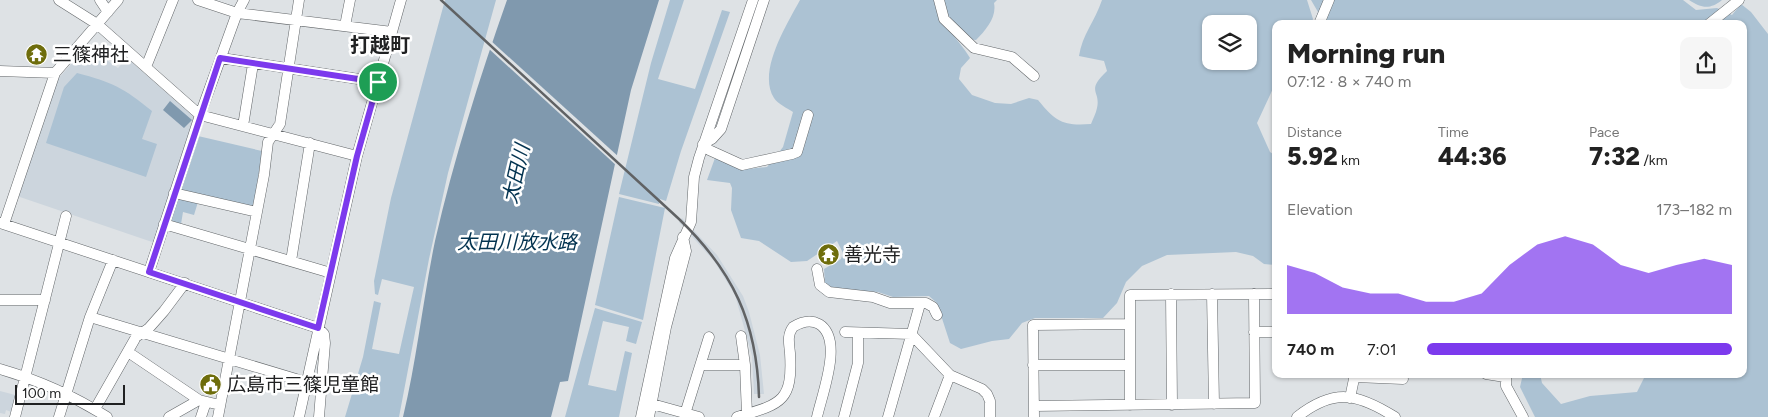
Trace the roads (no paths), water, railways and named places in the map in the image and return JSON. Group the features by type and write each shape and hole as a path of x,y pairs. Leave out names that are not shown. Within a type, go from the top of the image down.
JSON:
{"street":[{"path":"59,0 97,24 200,115 357,156"},
{"path":"100,0 108,12"},
{"path":"118,0 55,72 2,223 318,328 324,334 325,343 319,417"},
{"path":"146,67 173,0"},
{"path":"198,0 237,13 392,32"},
{"path":"149,272 200,115 237,13 244,0"},
{"path":"218,417 264,175 268,142 280,124 299,0"},
{"path":"345,26 350,0"},
{"path":"299,417 357,156 401,0"},
{"path":"641,417 686,251 683,237 691,222 694,178 702,144 754,0"},
{"path":"702,144 712,140 721,129 765,0"},
{"path":"939,0 944,19 974,48 1012,57 1034,76"},
{"path":"1321,20 1329,0"},
{"path":"1714,20 1739,0"},
{"path":"220,58 378,82"},
{"path":"242,126 253,64"},
{"path":"0,71 55,72"},
{"path":"702,144 708,150 742,164 792,154 796,152 808,116"},
{"path":"291,261 310,144"},
{"path":"174,192 257,212"},
{"path":"15,417 66,216"},
{"path":"164,224 332,273"},
{"path":"59,417 90,317 113,260"},
{"path":"817,269 820,285 829,292 872,297 890,302 926,303 933,307 937,315"},
{"path":"94,409 136,337 164,311 185,283"},
{"path":"1171,294 1172,404"},
{"path":"1212,294 1214,404"},
{"path":"1130,324 1033,325 1034,412 1172,404 1255,403 1254,294"},
{"path":"1130,406 1130,295 1272,294"},
{"path":"0,300 44,300"},
{"path":"888,417 920,304"},
{"path":"90,317 306,382"},
{"path":"741,336 745,365 742,416 764,409 782,398 792,378 788,338 791,330 797,324 814,321 822,326 828,334 832,355 817,417"},
{"path":"845,332 911,334 950,375 982,389 988,394 990,417"},
{"path":"1254,332 1272,332"},
{"path":"844,417 858,363 858,333"},
{"path":"652,404 694,416 701,365 709,337"},
{"path":"128,352 203,401 220,404"},
{"path":"649,417 657,359"},
{"path":"701,365 745,365"},
{"path":"1033,365 1130,365"},
{"path":"0,369 25,376 66,394 107,417"},
{"path":"934,417 950,375"},
{"path":"1350,398 1354,378"},
{"path":"1391,378 1403,379"},
{"path":"1506,378 1508,391 1523,417"},
{"path":"1297,417 1316,403 1341,395 1383,414 1395,417"},
{"path":"168,417 203,401"},
{"path":"202,417 203,401"}],"water":[{"name":"太田川放水路","path":"507,0 659,0 631,90 568,381 560,382 551,417 403,417 442,210 468,119"},
{"path":"170,101 192,120 184,128 163,110"}],"railway":[{"path":"441,0 679,219 714,258 728,278 747,321 757,370 759,397"}],"place":[{"name":"三篠神社","path":"37,54"},
{"name":"善光寺","path":"828,254"},
{"name":"広島市三篠児童館","path":"211,384"}],"district":[{"name":"打越町","path":"380,45"}],"water label":[{"name":"太田川","path":"516,174"}]}
